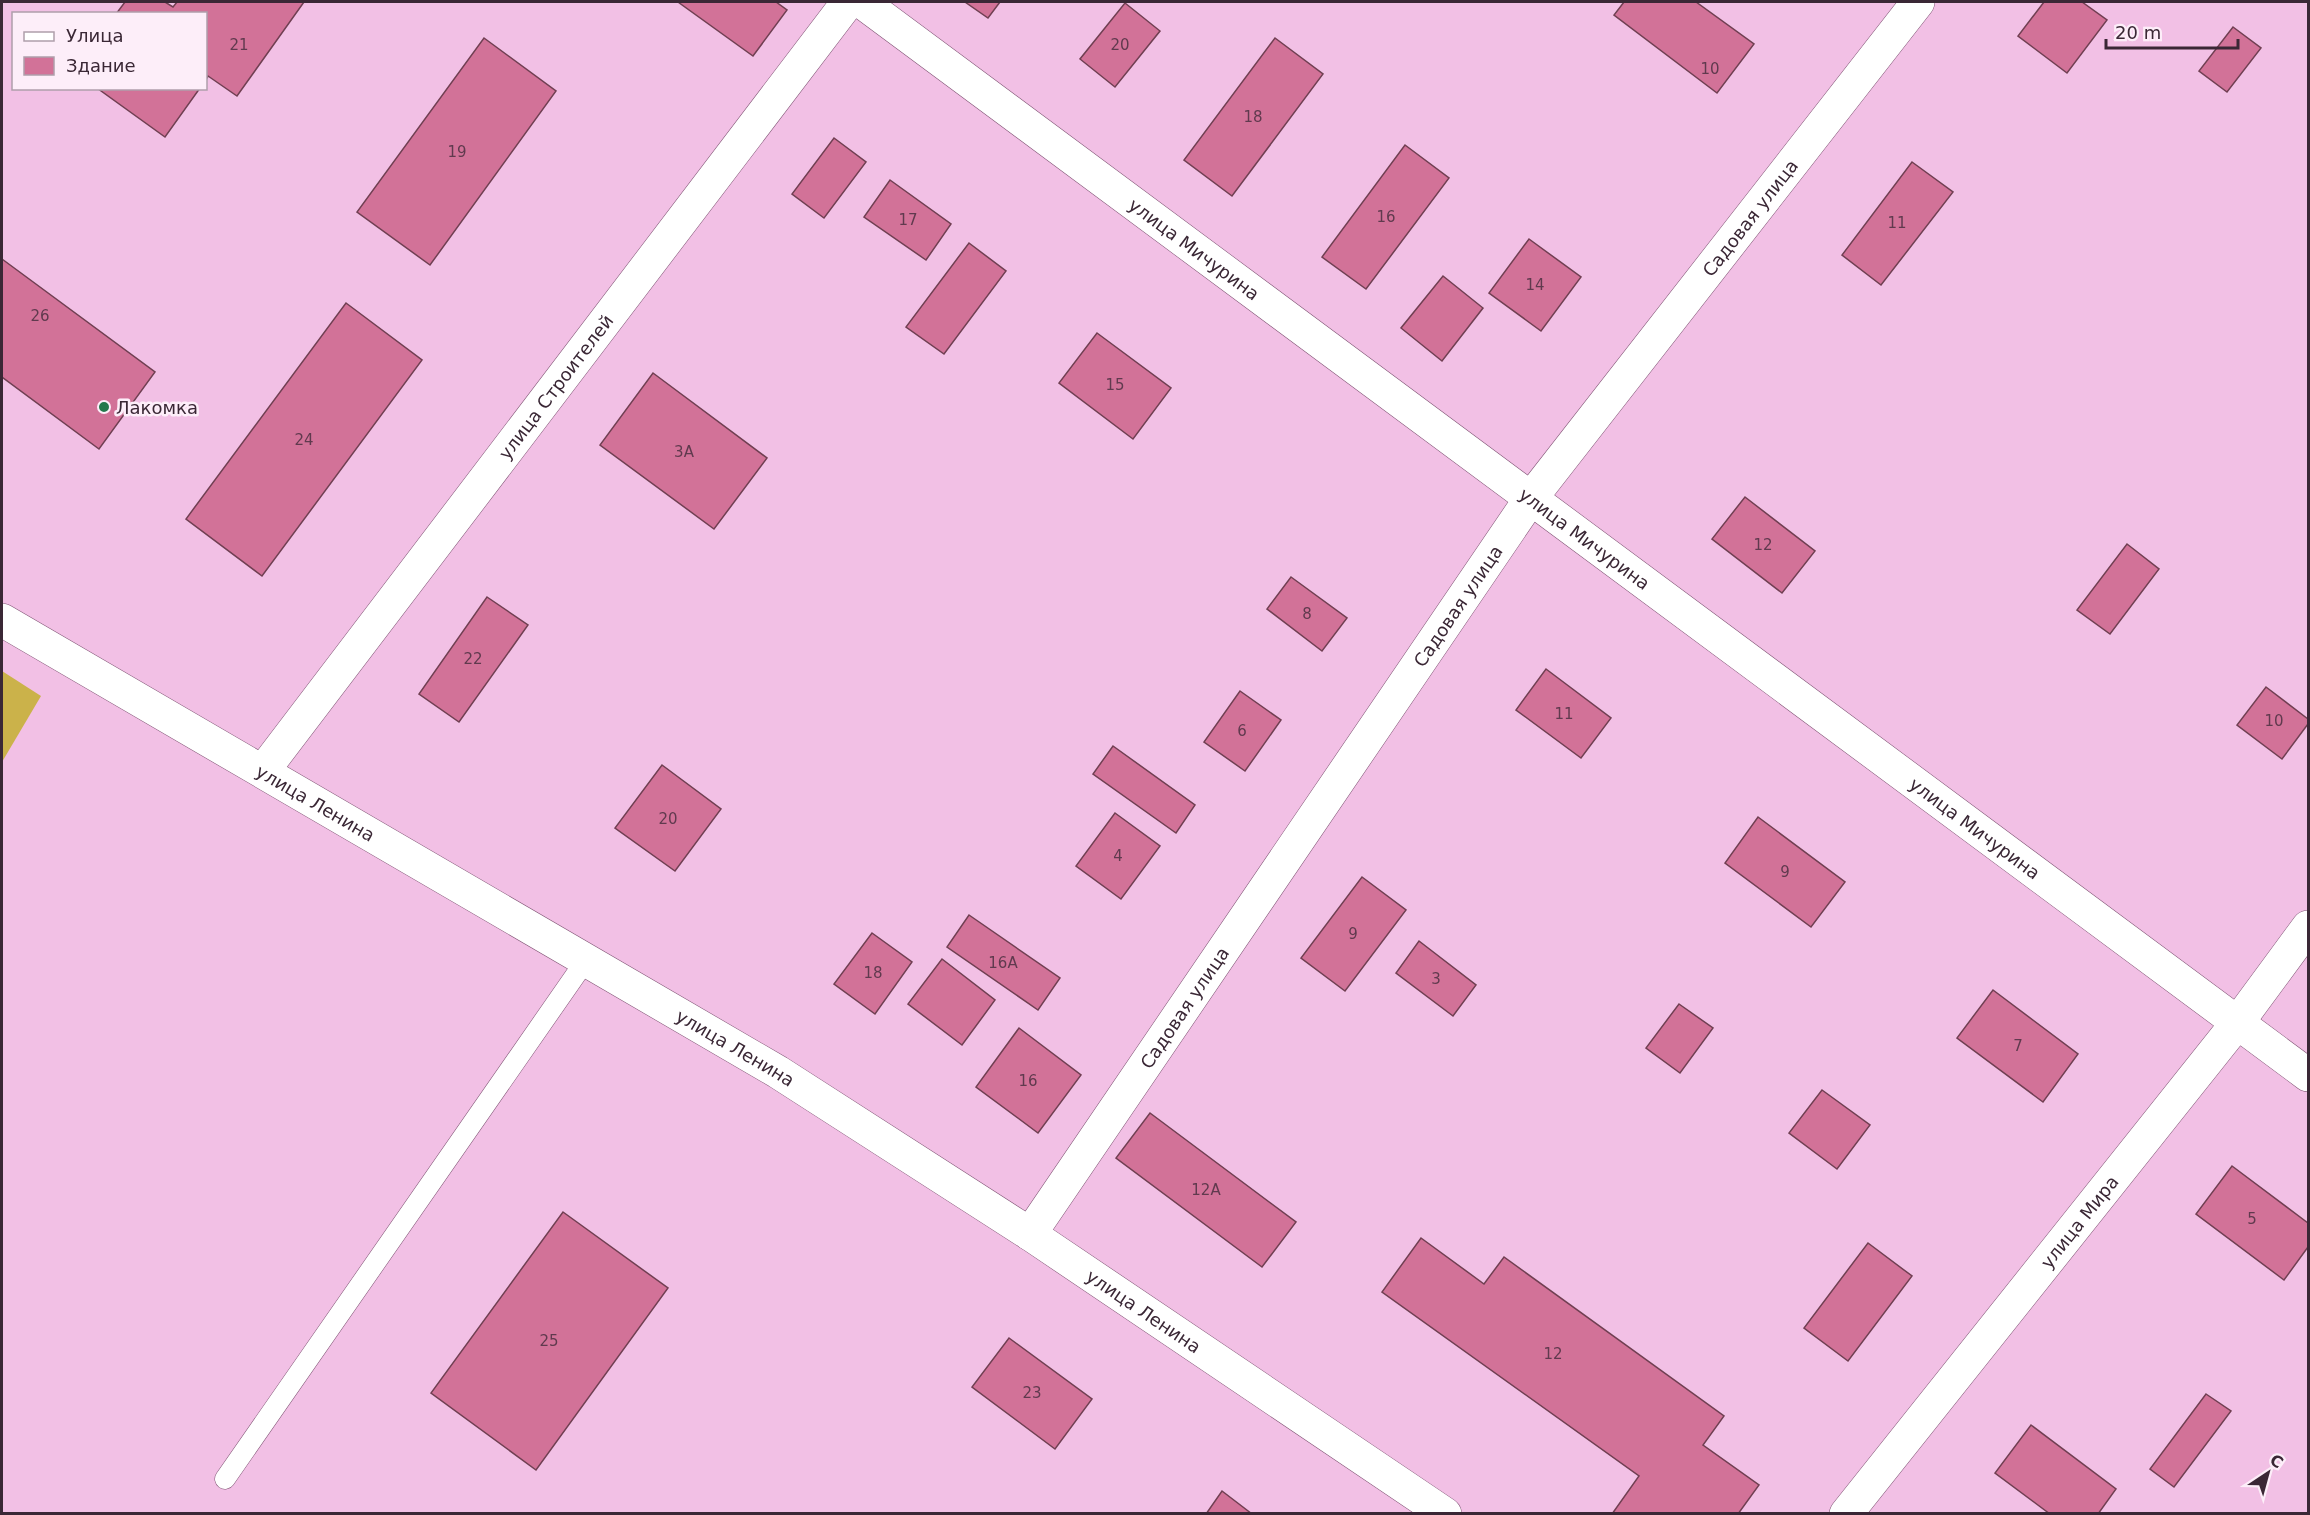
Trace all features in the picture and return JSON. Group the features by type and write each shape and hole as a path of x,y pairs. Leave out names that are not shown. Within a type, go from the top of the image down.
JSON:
{"street":[{"name":"улица Строителей","path":"263,771 848,2"},
{"name":"улица Мичурина","path":"862,2 2308,1075"},
{"name":"Садовая улица","path":"1030,1234 1531,498 1918,2"},
{"name":"улица Ленина","path":"2,620 778,1072 1030,1234 1445,1514"},
{"name":"улица Мира","path":"1846,1514 2238,1022 2308,927"}],"lane":[{"path":"225,1479 586,960"}],"shaded area":[{"path":"2,671 41,696 2,762"}],"building":[{"path":"125,2 165,2 173,7 177,2 304,2 237,96 208,76 207,78 207,12 118,12"},
{"path":"678,2 776,2 787,10 753,56"},
{"path":"965,2 1000,2 988,18"},
{"path":"1624,2 1696,2 1754,44 1717,93 1614,15"},
{"path":"2044,2 2082,2 2107,20 2067,73 2018,36"},
{"path":"1125,3 1160,31 1115,87 1080,59"},
{"path":"2233,27 2261,48 2227,92 2199,71"},
{"path":"484,38 556,91 430,265 357,212"},
{"path":"1275,38 1323,74 1232,196 1184,160"},
{"path":"100,90 199,90 165,137"},
{"path":"834,138 866,162 824,218 792,194"},
{"path":"1405,145 1449,178 1366,289 1322,257"},
{"path":"1912,162 1953,192 1881,285 1842,255"},
{"path":"890,180 951,224 926,260 864,217"},
{"path":"1529,239 1581,277 1541,331 1489,293"},
{"path":"969,243 1006,271 944,354 906,327"},
{"path":"2,259 155,372 99,449 2,377"},
{"path":"1443,276 1483,308 1442,361 1401,328"},
{"path":"346,303 422,360 262,576 186,519"},
{"path":"1097,333 1171,388 1133,439 1059,383"},
{"path":"653,373 767,458 714,529 600,445"},
{"path":"1745,497 1815,551 1782,593 1712,539"},
{"path":"2127,544 2159,569 2110,634 2077,610"},
{"path":"1291,577 1347,618 1322,651 1267,609"},
{"path":"487,597 528,625 459,722 419,694"},
{"path":"1546,669 1611,718 1581,758 1516,710"},
{"path":"2266,687 2308,719 2308,724 2282,759 2237,725"},
{"path":"1240,691 1281,720 1245,771 1204,742"},
{"path":"1113,746 1195,805 1176,833 1093,774"},
{"path":"662,765 721,809 675,871 615,828"},
{"path":"1115,813 1160,846 1121,899 1076,866"},
{"path":"1758,817 1845,882 1811,927 1725,863"},
{"path":"1362,877 1406,910 1345,991 1301,958"},
{"path":"969,915 1060,978 1038,1010 947,947"},
{"path":"872,933 912,962 875,1014 834,984"},
{"path":"1419,941 1476,985 1453,1016 1396,973"},
{"path":"942,959 995,1000 962,1045 908,1004"},
{"path":"1993,990 2078,1054 2043,1102 1957,1038"},
{"path":"1679,1004 1713,1028 1680,1073 1646,1048"},
{"path":"1019,1028 1081,1075 1038,1133 976,1087"},
{"path":"1822,1090 1870,1125 1837,1169 1789,1133"},
{"path":"1150,1113 1296,1222 1262,1267 1116,1158"},
{"path":"2232,1166 2308,1223 2308,1247 2284,1280 2196,1214"},
{"path":"563,1212 668,1288 536,1470 431,1393"},
{"path":"1421,1238 1484,1284 1504,1257 1724,1416 1703,1445 1759,1485 1738,1514 1612,1514 1639,1476 1382,1292"},
{"path":"1868,1243 1912,1276 1848,1361 1804,1328"},
{"path":"1009,1338 1092,1399 1055,1449 972,1387"},
{"path":"2206,1394 2231,1411 2174,1487 2150,1469"},
{"path":"2031,1425 2116,1489 2098,1514 2050,1514 1995,1473"},
{"path":"1222,1491 1252,1514 1206,1514"}],"place":[{"name":"Лакомка","path":"104,407"}]}
